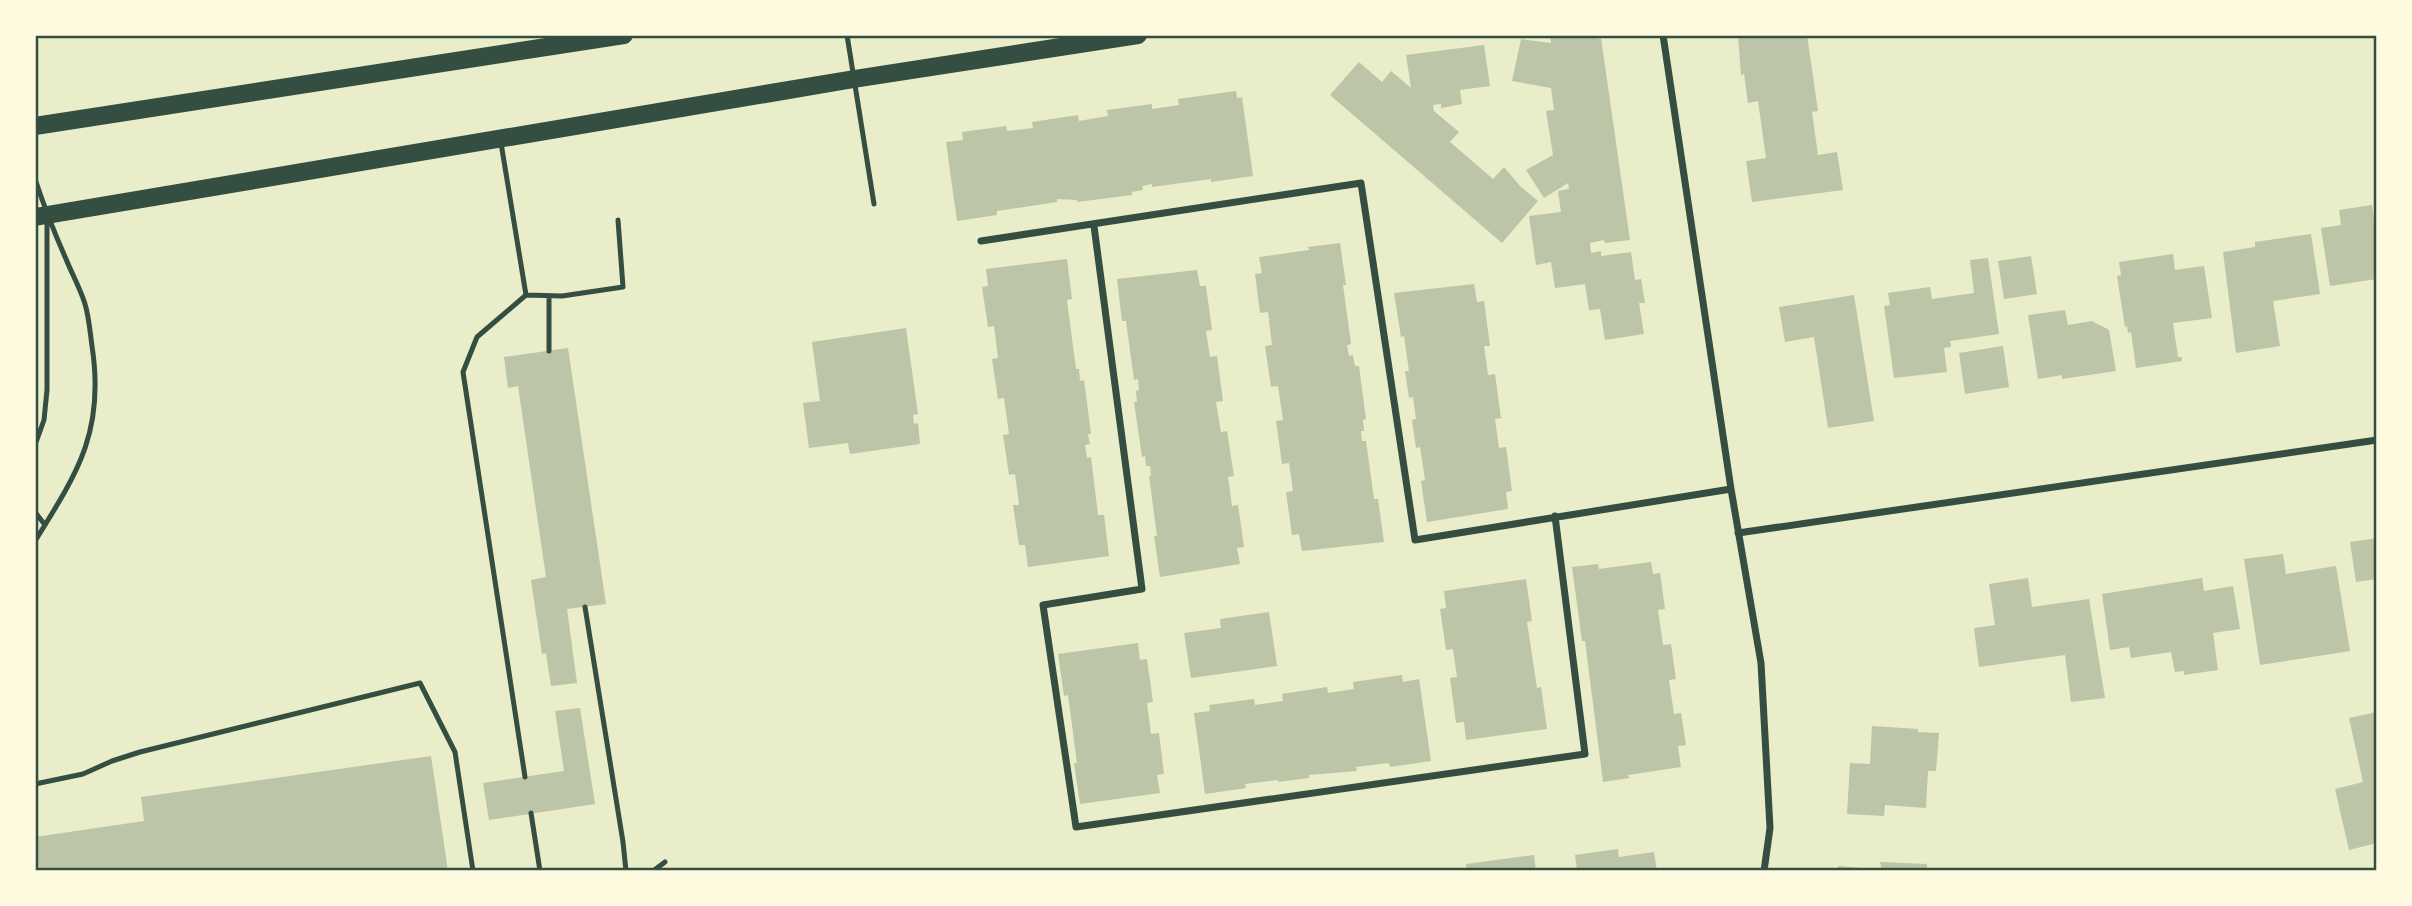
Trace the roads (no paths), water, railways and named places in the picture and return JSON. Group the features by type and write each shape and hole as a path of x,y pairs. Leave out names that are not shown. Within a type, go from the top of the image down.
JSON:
{"main road":[{"path":"35,126 624,35"},
{"path":"41,216 854,79 1138,35"}],"street":[{"path":"1663,35 1731,489 1761,663 1770,828 1764,871"},
{"path":"981,241 1094,226 1361,183 1415,540 1731,489"},
{"path":"1094,226 1142,589 1042,605 1076,827 1585,754 1555,516"},
{"path":"1738,533 2377,440"}],"lane":[{"path":"847,35 874,204"},
{"path":"501,140 526,295"},
{"path":"35,179 41,216 47,390 44,420 35,445"},
{"path":"35,541 70,486 85,453 97,394 96,369 85,304 41,216"},
{"path":"525,777 463,372 477,337 526,295 562,296 623,287 618,220"},
{"path":"549,296 549,351"},
{"path":"35,512 45,525"},
{"path":"35,526 45,525"},
{"path":"585,607 624,842 626,871"},
{"path":"35,784 83,774 140,752 420,683 455,752 473,871"},
{"path":"531,813 540,871"},
{"path":"653,871 665,862"}]}
